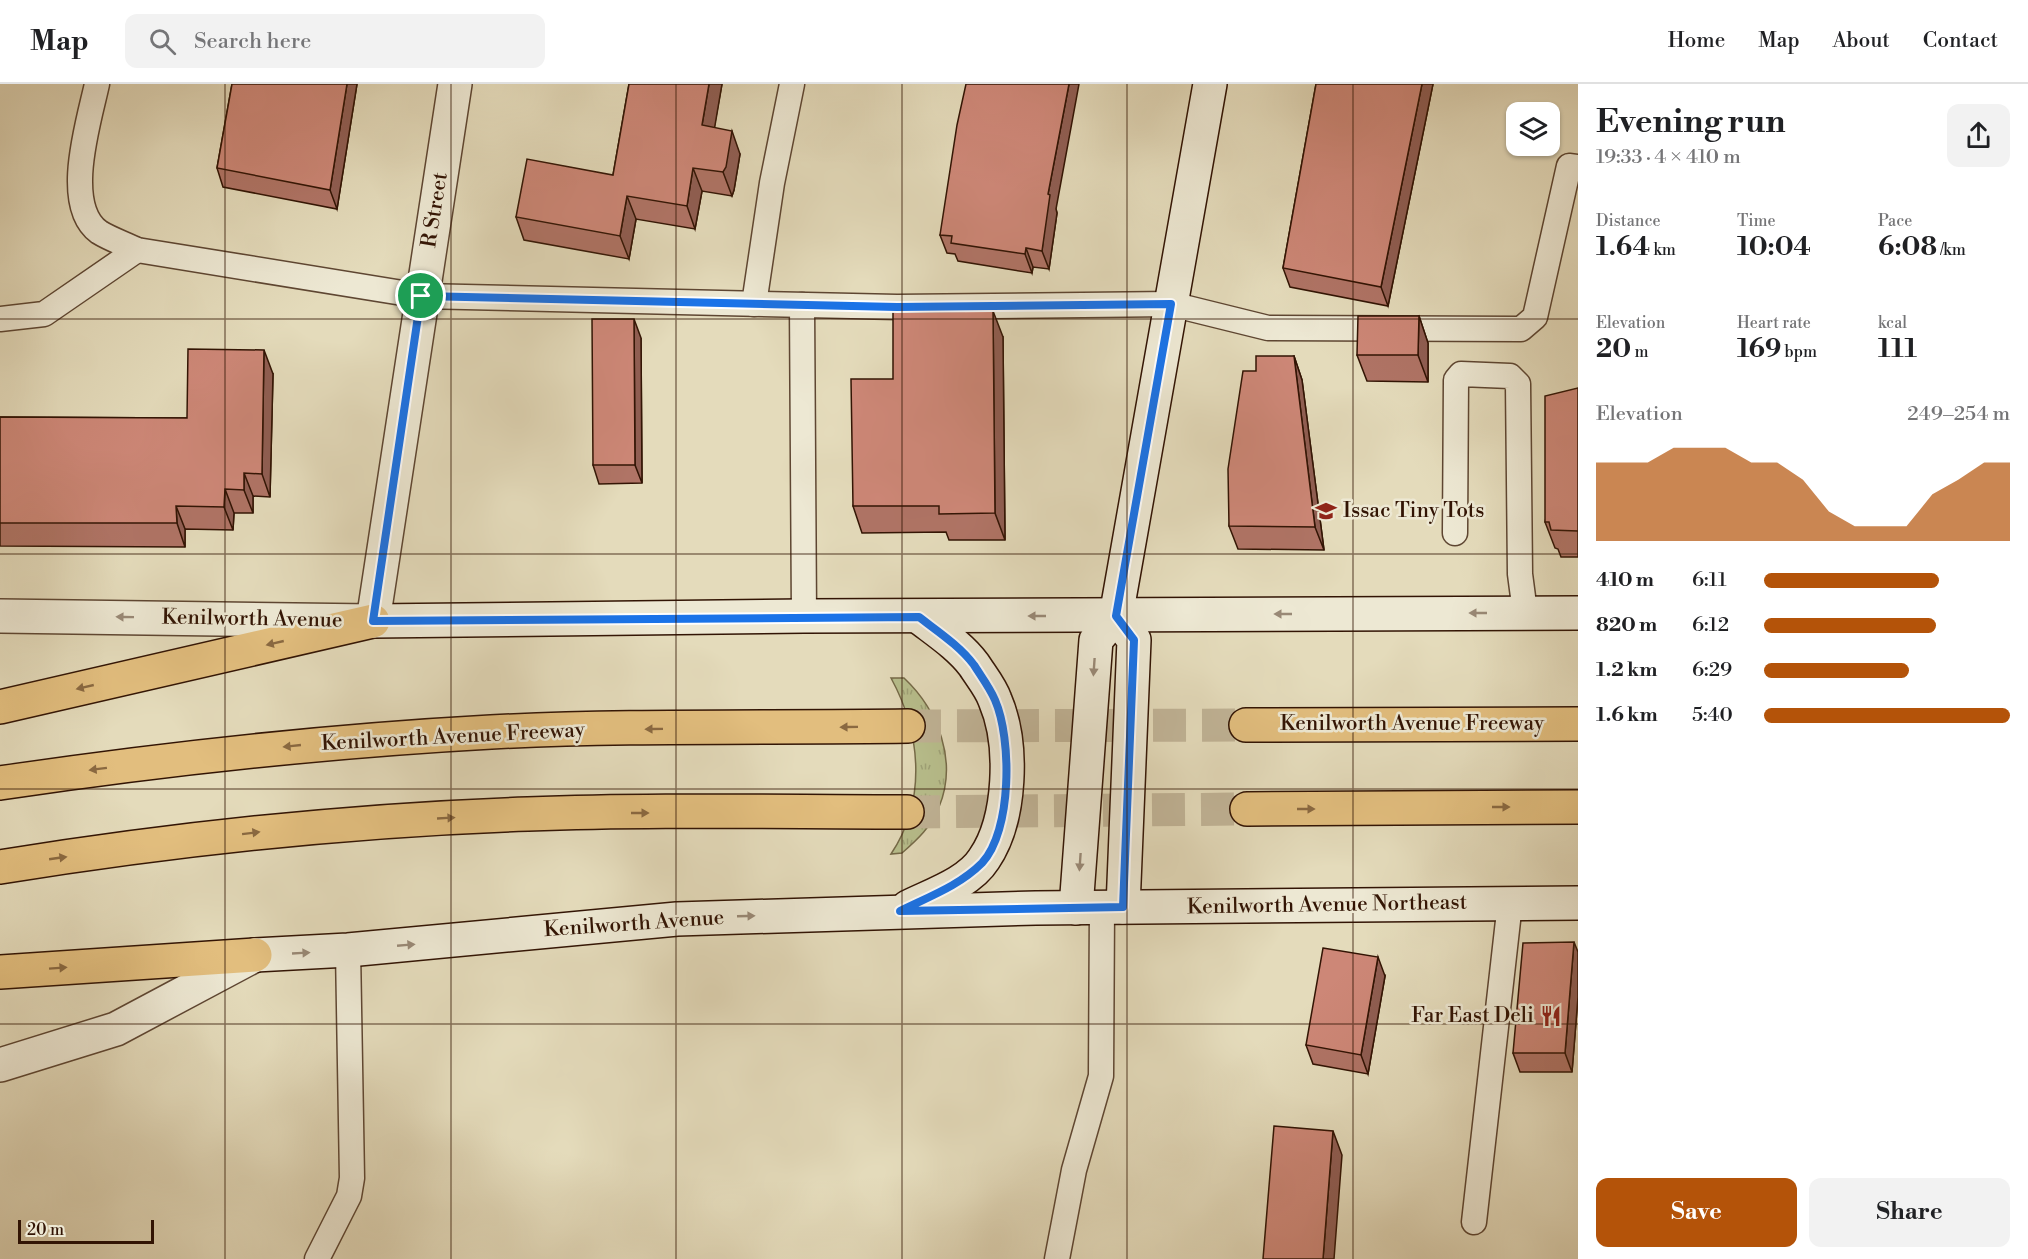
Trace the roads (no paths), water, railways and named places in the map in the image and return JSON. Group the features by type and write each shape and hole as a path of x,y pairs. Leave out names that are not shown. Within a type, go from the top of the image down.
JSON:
{"highway":[{"path":"0,707 373,621"},
{"name":"Kenilworth Avenue Freeway","path":"1246,725 1578,724"},
{"name":"Kenilworth Avenue Freeway","path":"0,783 243,751 435,735 577,730 908,726"},
{"path":"1247,809 1578,807"},
{"path":"0,867 114,850 279,830 528,813 908,812"},
{"path":"0,972 255,955"}],"main road":[{"name":"R Street","path":"373,621 455,84"},
{"path":"1100,907 1096,640 1116,616 1210,84"},
{"path":"1116,616 1578,613"},
{"name":"Kenilworth Avenue","path":"0,616 373,621 804,616 1116,616"},
{"path":"1100,907 1134,640 1116,616"},
{"path":"900,911 964,879 984,860 998,830 1008,786 1004,742 996,700 972,663 919,617"},
{"name":"Kenilworth Avenue Northeast","path":"1100,907 1578,903"},
{"name":"Kenilworth Avenue","path":"0,1065 116,1029 255,955 348,950 677,918 1100,907"}],"lane":[{"path":"97,84 81,158 81,207 98,231 137,250 421,296 897,307 1171,304 1268,328 1521,329 1535,317 1569,166 1578,167"},
{"path":"754,304 772,183 792,84"},
{"path":"0,319 44,314 137,250"},
{"path":"802,305 804,616"},
{"path":"1455,533 1456,380 1461,374 1510,376 1518,384 1520,574 1525,612"},
{"path":"1474,1222 1510,903"},
{"path":"1057,1259 1074,1170 1101,1076 1100,907"},
{"path":"317,1259 349,1196 352,1178 348,950"}],"tunnel":[{"path":"908,726 1246,725"},
{"path":"907,812 1247,809"}],"place":[{"name":"Issac Tiny Tots","path":"1326,511"},
{"name":"Far East Deli","path":"1551,1016"}]}
